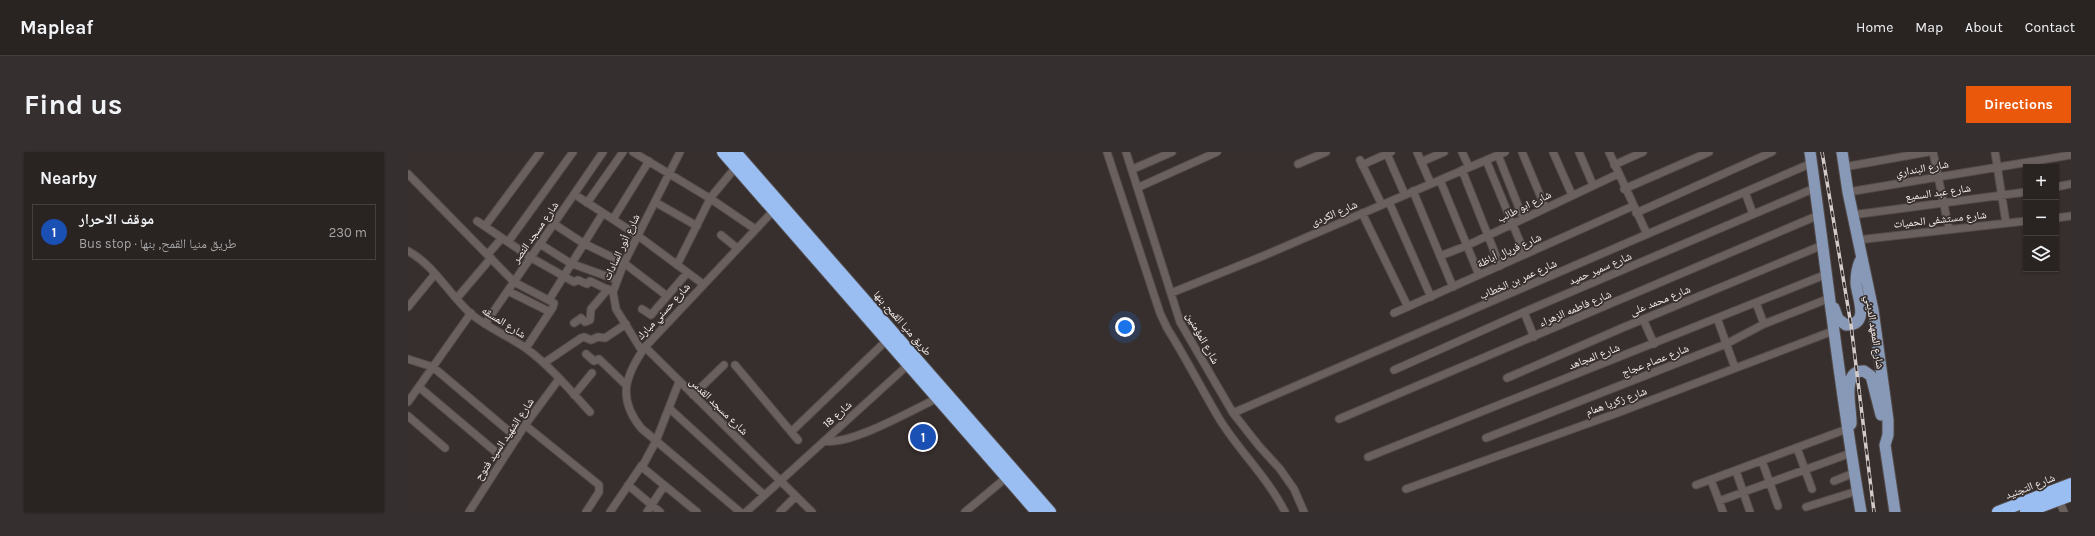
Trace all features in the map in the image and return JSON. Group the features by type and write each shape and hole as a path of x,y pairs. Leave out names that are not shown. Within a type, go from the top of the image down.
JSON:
{"highway":[{"name":"طريق منيا القمح, بنها","path":"723,152 1037,512"},
{"name":"طريق منيا القمح, بنها","path":"735,152 1050,512"},
{"name":"شارع التجنيد","path":"1998,512 2071,486"},
{"path":"2006,512 2071,486"},
{"path":"2017,512 2071,492"},
{"name":"شارع التجنيد","path":"2026,512 2071,495"}],"main road":[{"path":"1810,152 1827,274 1833,331 1861,512"},
{"name":"شارع المعهد الديني","path":"1842,152 1852,215 1873,310 1888,420 1888,435 1885,445 1895,512"},
{"path":"1830,298 1838,318 1842,323 1851,325 1859,319 1861,308 1856,284 1861,256"},
{"path":"1848,434 1852,415 1850,378 1855,372 1864,371 1874,380 1885,445"}],"street":[{"path":"485,226 540,152"},
{"path":"508,242 573,152"},
{"name":"شارع مسجد النصر","path":"485,324 604,152"},
{"path":"587,203 623,152"},
{"path":"633,152 670,173 755,229"},
{"name":"شارع أنور السادات","path":"643,349 614,305 610,290 617,280 637,235 680,152"},
{"path":"1107,152 1160,313 1167,328 1220,420 1246,456 1266,479 1285,512"},
{"name":"شارع المؤمنين","path":"1126,152 1139,187 1180,322 1233,413 1280,469 1294,490 1304,512"},
{"path":"1132,169 1172,152"},
{"path":"1139,187 1217,152"},
{"path":"1298,164 1326,152"},
{"path":"1417,152 1431,184"},
{"path":"1422,162 1444,152"},
{"path":"1462,152 1469,167"},
{"name":"شارع الكردى","path":"1171,293 1505,152"},
{"path":"1522,152 1545,207"},
{"path":"1553,152 1572,195"},
{"path":"1579,152 1593,185"},
{"path":"1609,152 1624,189 1647,234"},
{"path":"1614,164 1643,152"},
{"path":"1624,189 1709,152"},
{"name":"شارع فريال أباظة","path":"1394,313 1525,254 1772,152"},
{"path":"1844,167 1928,152"},
{"path":"1933,152 1949,230"},
{"path":"1995,152 2006,223"},
{"path":"1382,205 1361,162 1389,153 1405,195"},
{"path":"1498,155 1523,218"},
{"name":"شارع البنداري","path":"1848,192 2071,155"},
{"path":"1486,160 1525,254"},
{"path":"613,219 649,161"},
{"name":"شارع عمر بن الخطاب","path":"1233,413 1812,163"},
{"path":"677,265 710,199 736,167"},
{"path":"1462,170 1500,266"},
{"path":"408,174 514,282 549,300 554,305 526,348"},
{"name":"شارع ابو طالب","path":"1440,256 1466,246 1545,207 1618,174"},
{"path":"1440,180 1479,275"},
{"path":"2059,186 2071,184"},
{"name":"شارع سمير حميد","path":"1394,370 1524,312 1815,188"},
{"path":"1413,192 1452,287"},
{"path":"1745,192 1753,214"},
{"name":"شارع عبد السميع","path":"1852,215 2023,192"},
{"path":"574,194 637,235 703,284"},
{"path":"655,202 697,226"},
{"path":"1389,202 1431,297"},
{"name":"شارع حسني مبارك","path":"740,512 656,441 634,419 627,404 625,390 630,371 643,349 774,210"},
{"path":"549,300 564,277 570,263 603,213"},
{"path":"1362,213 1408,307"},
{"name":"شارع فاطمه الزهراء","path":"1339,419 1819,215"},
{"path":"2059,218 2071,216"},
{"path":"477,221 530,257 564,277 575,282 578,280 587,284 590,281 610,290 591,309 590,320 585,322 581,318 574,323"},
{"name":"شارع مستشفى الحميات","path":"1857,240 2023,221"},
{"path":"554,224 583,243 624,263 667,296"},
{"path":"721,235 737,248"},
{"path":"457,298 502,238"},
{"path":"540,244 570,263 617,280"},
{"name":"شارع محمد على","path":"1507,378 1644,319 1823,245"},
{"name":"شارع المسقه","path":"408,250 424,262 471,313 485,324 526,348 544,363 590,412"},
{"path":"642,309 651,315 687,272"},
{"path":"408,308 435,274"},
{"name":"شارع المجاهد","path":"1368,457 1827,274"},
{"path":"508,291 550,312"},
{"name":"شارع عصام عجاج","path":"1486,438 1726,344 1764,324 1830,298"},
{"path":"1756,303 1764,324"},
{"path":"1524,312 1534,337"},
{"path":"408,402 471,313"},
{"path":"1717,318 1735,368"},
{"path":"1644,319 1654,344"},
{"path":"544,363 581,338 584,337 591,340 598,337 605,338 626,324"},
{"name":"شارع زكريا همام","path":"1406,489 1833,331"},
{"path":"791,432 887,340"},
{"name":"شارع مسجد القدس","path":"643,349 693,395 812,512"},
{"path":"586,354 594,361 600,359 626,385"},
{"path":"408,359 433,368 517,438"},
{"path":"693,395 724,364"},
{"name":"شارع 18","path":"746,512 908,364"},
{"path":"735,365 798,440"},
{"path":"574,395 592,373"},
{"name":"شارع الشهيد السيد فتوح","path":"469,512 525,425 559,379"},
{"path":"610,512 642,465 656,441 679,382"},
{"path":"419,387 503,458"},
{"path":"824,441 835,442 845,439 895,419 938,398"},
{"path":"669,408 764,495"},
{"path":"408,416 445,448"},
{"path":"525,425 599,485 599,492 586,512"},
{"path":"1696,485 1797,448 1848,434"},
{"path":"1797,448 1812,489"},
{"path":"1719,502 1851,453"},
{"path":"1762,461 1778,506"},
{"path":"642,465 642,468 697,512"},
{"path":"1736,470 1750,512"},
{"path":"1834,481 1854,473"},
{"path":"965,512 1007,477"},
{"path":"1711,480 1723,512"},
{"path":"628,485 660,512"},
{"path":"647,512 664,486"},
{"path":"1806,507 1857,491"},
{"path":"780,512 796,496"},
{"path":"2059,500 2064,512"}],"railway":[{"path":"1822,152 1851,325 1874,512"}],"place":[{"name":"موقف الاحرار","path":"923,437"}]}
